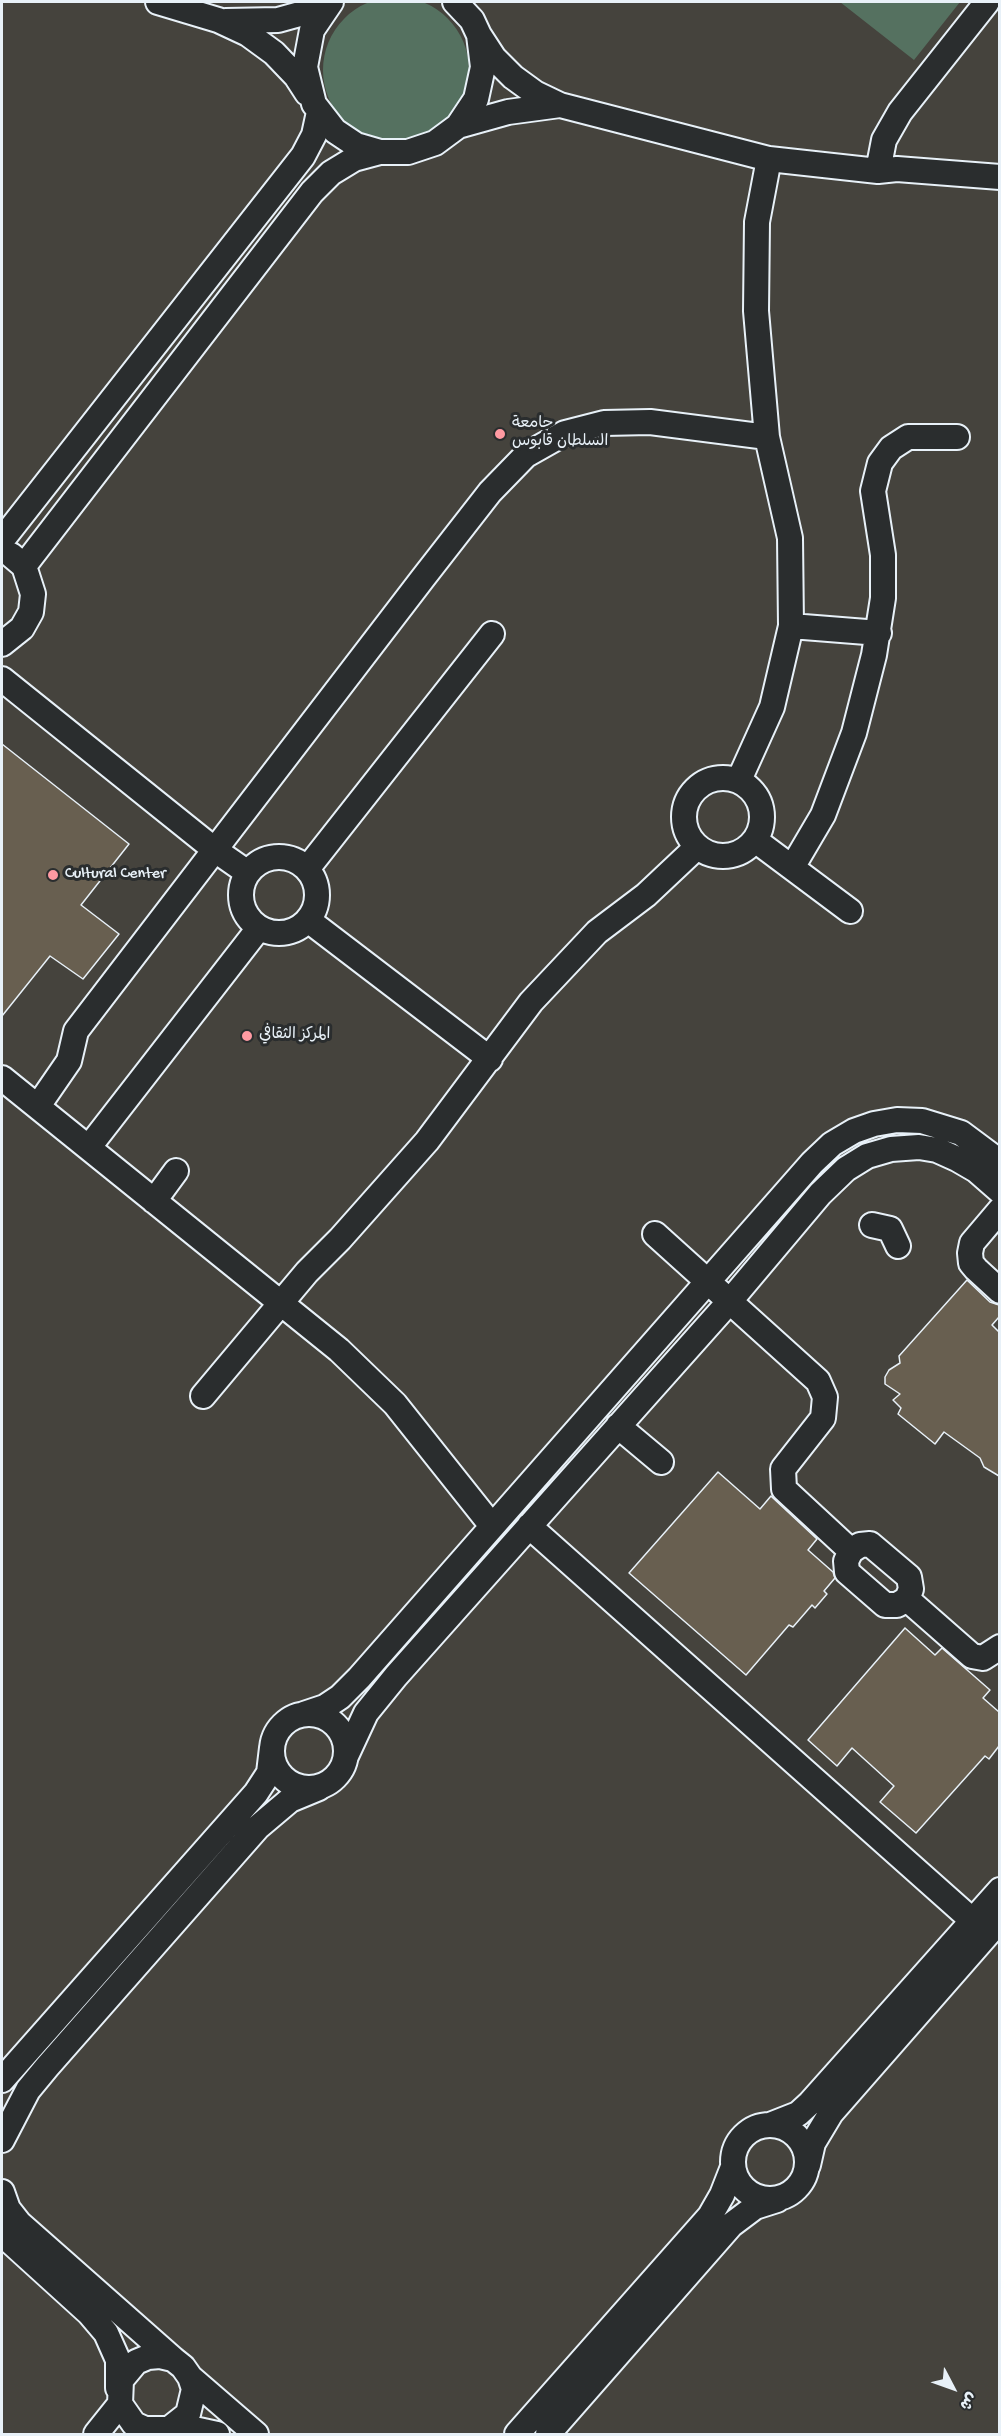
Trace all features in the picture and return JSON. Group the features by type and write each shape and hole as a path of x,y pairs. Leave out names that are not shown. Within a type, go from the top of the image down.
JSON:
{"lane":[{"path":"158,2 218,20 248,34 274,52 296,76 316,108 335,131 349,140 380,152"},
{"path":"218,20 248,22 278,20 307,12 329,2"},
{"path":"2,540 303,156 314,135 316,108 305,67 312,30 329,2"},
{"path":"455,2 476,19 494,58 513,77 535,93 560,105 769,159 878,171 905,178 999,191"},
{"path":"878,171 884,140 900,112 987,2"},
{"path":"24,566 285,228 331,173 354,159 380,152 408,152 435,143 458,126 476,99 483,67 476,19"},
{"path":"458,126 508,112 560,105"},
{"path":"739,780 772,706 791,626 790,538 767,437 756,310 757,222 769,159"},
{"path":"878,171 897,169 999,177"},
{"path":"261,210 285,228"},
{"path":"138,368 162,387"},
{"path":"38,1106 69,1061 76,1031 477,509 526,455 565,432 604,423 650,422 767,437"},
{"path":"83,437 108,456"},
{"path":"792,866 823,815 854,733 879,633 883,598 883,555 873,491 880,463 891,448 908,437 957,438"},
{"path":"2,549 24,566 33,594 31,612 22,628 9,641 2,644"},
{"path":"791,626 879,633"},
{"path":"307,869 492,634"},
{"path":"2,679 215,850 248,873"},
{"path":"725,777 739,780 751,788 759,799 763,813 762,827 755,840 746,849 734,855 708,854 697,847 688,836 684,823 685,809 690,796 699,786 711,779 725,777"},
{"path":"755,840 849,911"},
{"path":"202,1396 307,1272 340,1239 427,1141 531,1002 597,932 645,895 697,847"},
{"path":"283,857 296,861 307,869 313,878 317,900 308,920 297,929 285,933 271,933 259,928 248,917 241,903 242,888 248,873 258,864 270,858 283,857"},
{"path":"308,920 490,1059"},
{"path":"88,1148 259,928"},
{"path":"2,1078 339,1350 395,1404 492,1526"},
{"path":"2,2080 256,1793 269,1773 272,1748 282,1726 332,1702 359,1678 812,1163 832,1144 854,1131 897,1120 922,1121 961,1133 999,1162"},
{"path":"2,2140 17,2108 41,2074 258,1827 290,1800 330,1783 339,1775 366,1713 373,1704 730,1301 820,1194 846,1168 867,1156 891,1149 919,1147 937,1150 976,1170 999,1191"},
{"path":"154,1201 176,1171"},
{"path":"999,1210 972,1242 970,1253 971,1263 999,1291"},
{"path":"872,1225 890,1229 898,1246"},
{"path":"655,1234 818,1381 825,1397 823,1418 783,1469 784,1489 851,1551"},
{"path":"618,1426 661,1462"},
{"path":"529,1526 973,1921"},
{"path":"870,1544 909,1577 911,1588 906,1599 897,1605 885,1605 847,1572 846,1561 851,1551 860,1545 870,1544"},
{"path":"906,1599 972,1656 983,1658 999,1647"},
{"path":"304,1714 317,1714 329,1719 339,1727 345,1739 346,1756"},
{"path":"272,1748 277,1771 284,1780 307,1789 319,1788"},
{"path":"517,2434 710,2216 722,2195 733,2166 734,2154 747,2133 757,2127 770,2125 798,2114 810,2103 999,1890"},
{"path":"548,2434 731,2225 755,2207 777,2200 798,2188 808,2165 813,2143 831,2113 999,1920"},
{"path":"770,2125 782,2126 798,2137 807,2152 808,2165"},
{"path":"733,2166 736,2178 753,2196 777,2200"},
{"path":"2,2192 8,2209 19,2223 256,2434"},
{"path":"2,2234 89,2313 106,2333 118,2360 119,2398 141,2432 194,2429 217,2434"},
{"path":"96,2434 119,2398 127,2370 136,2362 160,2356 173,2359"},
{"path":"169,2429 179,2423 190,2408 194,2390 190,2377"}],"shaded area":[{"path":"2,2 999,2 999,2434 2,2434"}],"green space":[{"path":"396,-3 424,2 448,18 464,42 469,70 464,98 448,122 424,138 396,143 368,138 344,122 328,98 323,70 328,42 344,18 368,2"},
{"path":"840,2 960,2 914,60"}],"building":[{"name":"Cultural Center","path":"2,744 129,844 81,905 119,934 83,979 50,956 2,1016"},
{"path":"967,1280 990,1302 999,1305 999,1317 992,1325 999,1332 999,1476 984,1467 980,1458 944,1432 935,1444 898,1414 901,1408 893,1400 900,1394 885,1384 885,1377 889,1370 900,1363 899,1356"},
{"path":"718,1472 760,1509 771,1496 817,1539 808,1550 833,1572 835,1578 824,1591 827,1594 815,1608 812,1605 793,1627 789,1625 746,1675 629,1573"},
{"path":"905,1628 935,1655 942,1648 990,1690 983,1698 999,1712 999,1746 989,1759 985,1756 916,1833 880,1802 894,1786 852,1748 837,1766 808,1740"}],"place":[{"name":"جامعة السلطان قابوس","path":"500,434"},
{"name":"Cultural Center","path":"53,875"},
{"name":"المركز الثقافي","path":"247,1036"}]}
